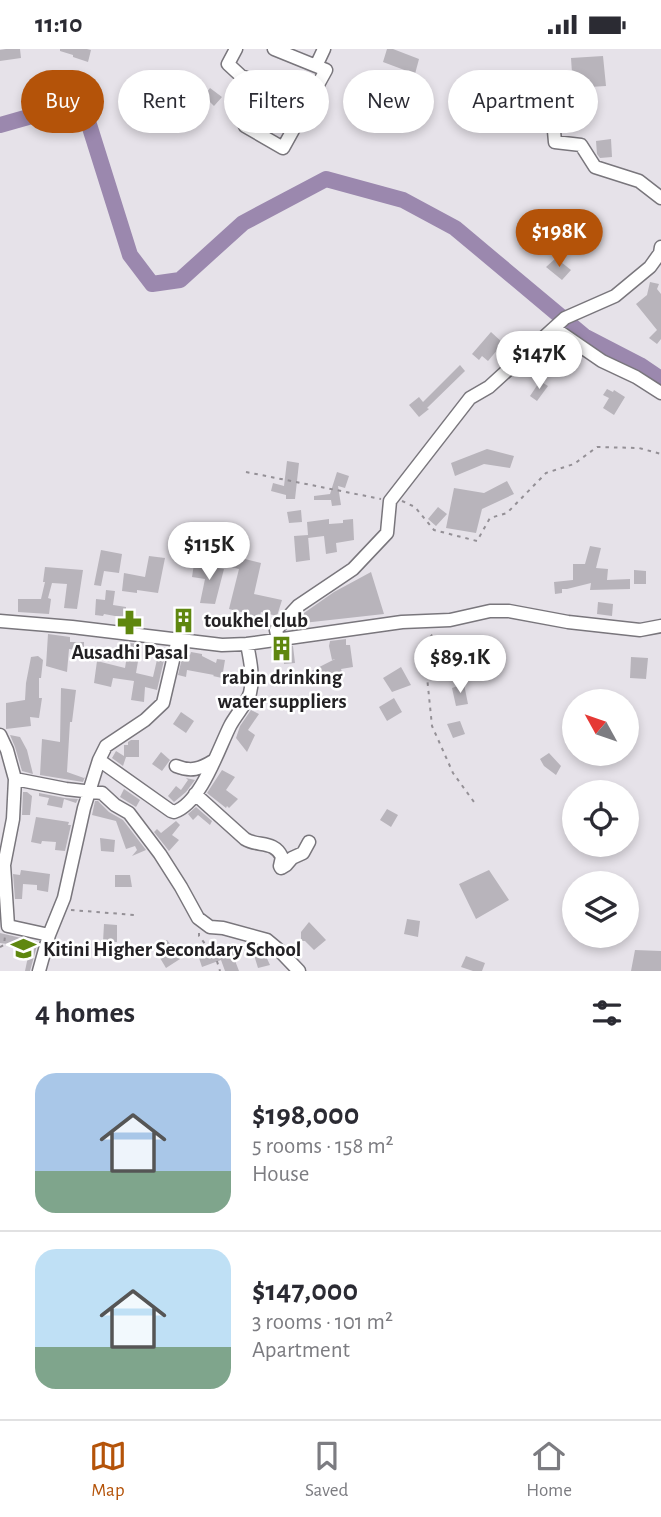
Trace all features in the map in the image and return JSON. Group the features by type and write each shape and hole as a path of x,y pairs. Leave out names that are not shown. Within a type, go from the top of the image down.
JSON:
{"street":[{"path":"234,70 228,64 236,49"},
{"path":"274,49 326,70"},
{"path":"316,66 324,49"},
{"path":"554,133 555,142 581,145 594,167 639,181 661,198"},
{"path":"278,639 276,630 298,607 353,569 387,533 390,501 470,398 489,387 565,318 615,296 650,267 661,247"},
{"path":"554,328 602,361 636,377 661,393"},
{"path":"0,621 222,645 247,644 402,622 450,620 490,611 509,611 568,622 640,629 661,625"},
{"path":"39,971 60,907 99,760 106,746 145,720 163,703 178,639"},
{"path":"99,760 174,812 180,810 195,794 217,758 230,725 250,696 252,680 247,644"},
{"path":"0,735 15,779 13,818 4,845 8,926 49,935"},
{"path":"176,766 194,770 217,758"},
{"path":"15,779 102,793 129,813 167,865 198,918 210,927 267,940 299,971"},
{"path":"195,794 250,842 275,848 282,857 281,868 303,853 309,842"}],"path":[{"path":"246,472 390,501 397,498 415,507 434,530 477,541 490,518 507,513 546,473 574,464 597,447 639,448 661,454"},
{"path":"415,658 435,631 433,620"},
{"path":"422,649 432,726 453,773 474,802"},
{"path":"60,907 135,915"},
{"path":"198,918 199,936 216,958 220,971"},
{"path":"0,947 4,945 8,926"}],"building":[{"path":"20,49 21,58 0,61 0,50"},
{"path":"60,49 87,49 91,50 88,62"},
{"path":"387,49 419,59 416,70 404,70 383,62"},
{"path":"603,56 606,86 598,86 598,70 572,70 571,58"},
{"path":"210,88 222,97 214,106 210,102"},
{"path":"611,139 612,157 600,158 596,141"},
{"path":"556,258 571,270 562,280 546,267"},
{"path":"650,282 659,284 657,289 661,294 661,339 657,344 649,338 657,330 636,304 647,295"},
{"path":"491,332 503,343 488,361 482,356 479,360 472,354"},
{"path":"554,340 577,355 567,370 549,360 546,365 536,359"},
{"path":"460,365 465,371 419,417 409,405 419,397 423,402"},
{"path":"540,381 548,386 537,401 530,396"},
{"path":"607,389 625,397 614,415 603,408 609,398 603,395"},
{"path":"487,449 514,456 510,468 484,464 455,476 451,463"},
{"path":"287,461 299,463 295,499 286,499 286,495 271,491 273,483 284,486"},
{"path":"337,472 349,476 345,488 338,486 341,505 332,506 331,500 314,500 314,496 330,494"},
{"path":"507,481 514,494 482,509 476,533 446,528 454,488 484,493"},
{"path":"438,507 447,514 436,526 428,519"},
{"path":"301,510 302,522 289,523 287,512"},
{"path":"329,519 329,524 353,519 354,540 336,543 337,552 326,554 324,536 308,538 310,560 296,562 294,536 308,535 307,522"},
{"path":"178,535 200,538 200,544 190,544 192,551 185,554 180,546 174,548 169,540"},
{"path":"590,546 601,548 596,568 608,569 607,580 630,579 630,589 590,590 591,583 562,589 562,593 555,594 554,582 573,580 573,564 585,564"},
{"path":"101,550 122,554 119,573 104,571 101,586 94,585"},
{"path":"149,556 165,558 158,593 122,591 124,573 145,577"},
{"path":"233,556 261,563 254,594 282,600 277,616 261,612 259,619 229,609 239,569 231,567"},
{"path":"194,564 224,569 215,604 200,603 205,579 192,577"},
{"path":"45,567 83,570 77,609 64,608 67,584 52,583 48,598 51,599 49,614 18,612 18,599 41,599"},
{"path":"634,570 646,571 646,584 634,584"},
{"path":"371,572 384,614 294,624 304,613 334,592"},
{"path":"106,590 115,591 113,605 126,607 126,618 95,615 96,599 105,600"},
{"path":"598,602 613,604 612,616 597,614"},
{"name":"toukhel club","path":"178,613 193,617 191,628 175,624"},
{"path":"48,634 70,637 70,642 84,642 84,651 69,649 67,672 46,666"},
{"path":"346,639 346,645 350,645 353,667 291,685 290,682 335,659 332,660 330,641"},
{"path":"129,643 141,644 136,673 153,677 159,651 166,652 157,690 145,687 144,702 131,700 134,681 113,678 111,687 94,683 97,661 125,668"},
{"path":"293,646 295,663 284,664 283,652 272,654 271,649"},
{"path":"191,652 202,654 216,663 217,659 225,660 222,678 187,670 186,677 178,675 183,654 190,655"},
{"path":"38,656 43,660 39,678 39,698 42,698 39,718 30,717 31,726 6,729 6,703 25,700 31,657"},
{"path":"631,657 648,658 646,679 630,678"},
{"path":"401,667 411,685 392,692 383,678"},
{"path":"464,684 468,704 456,706 452,688"},
{"path":"61,688 76,690 70,722 67,772 85,777 83,782 40,775 42,739 60,742"},
{"path":"394,698 402,712 387,721 379,707"},
{"path":"251,710 259,714 248,730 255,735 247,752 236,738 240,726"},
{"path":"181,712 194,721 186,733 173,724"},
{"path":"460,721 465,734 453,738 447,724"},
{"path":"10,735 20,737 27,750 33,774 22,771"},
{"path":"131,740 139,740 139,757 126,757 123,766 112,758 116,751 124,756 124,745 128,745"},
{"path":"161,752 170,760 162,771 152,764"},
{"path":"549,753 561,766 556,775 544,766 540,759"},
{"path":"222,770 235,777 226,790 238,799 229,808 207,793"},
{"path":"186,778 195,780 174,802 168,796 176,786 181,790 188,780"},
{"path":"124,789 140,800 136,807 120,797"},
{"path":"23,792 32,796 30,815 22,815"},
{"path":"39,793 78,799 76,803 64,799 62,808 47,805 49,798 39,796"},
{"path":"95,801 123,820 146,850 132,856 137,850 135,846 126,849 116,821 92,815"},
{"path":"196,807 212,821 210,825 198,815 193,820 188,814"},
{"path":"387,809 398,815 391,827 380,820"},
{"path":"36,817 69,822 68,825 71,825 65,851 55,850 56,842 31,842"},
{"path":"176,821 180,825 172,835 179,840 169,851 154,832 157,829 161,833"},
{"path":"100,838 115,840 114,852 101,851"},
{"path":"21,870 50,874 48,892 37,890 37,885 23,884 22,899 15,899 13,874 20,875"},
{"path":"489,870 509,900 476,919 459,884"},
{"path":"115,875 130,875 132,887 115,887"},
{"path":"407,919 420,921 418,937 404,934"},
{"path":"309,922 326,940 314,950 305,941 301,941 301,932"},
{"path":"104,924 117,925 117,942 103,942"},
{"path":"0,933 38,942 30,971 25,971 30,947 0,943"},
{"path":"167,940 178,950 175,952 180,959 166,968 154,948"},
{"path":"230,943 238,956 234,958 239,971 225,971 221,960 202,967 199,958 219,951 218,949"},
{"path":"635,950 661,951 661,971 631,971"},
{"path":"264,952 270,965 258,968 254,955"},
{"path":"466,956 485,963 482,971 461,967"}],"waterway":[{"path":"0,125 60,108 86,115 130,255 152,284 180,280 243,223 326,179 403,200 455,228 584,336 661,379"}],"place":[{"name":"toukhel club","path":"184,620"},
{"name":"Ausadhi Pasal","path":"130,623"},
{"name":"rabin drinking water suppliers","path":"282,648"},
{"name":"Kitini Higher Secondary School","path":"23,949"}]}
